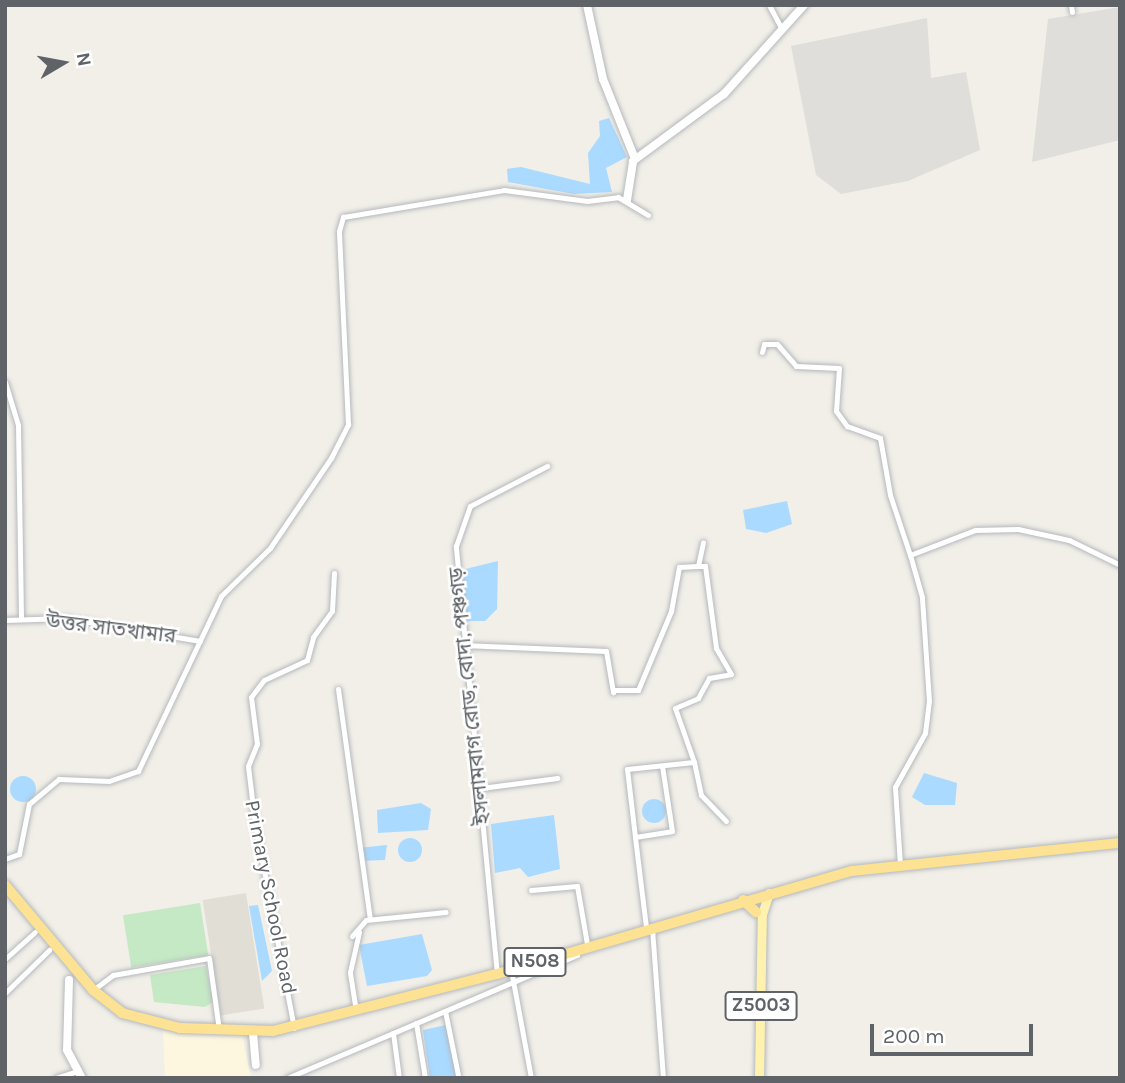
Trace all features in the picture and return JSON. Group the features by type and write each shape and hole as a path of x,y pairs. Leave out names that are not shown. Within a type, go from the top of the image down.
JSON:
{"highway":[{"name":"N508","path":"5,885 93,990 137,1020 219,1030 295,1028 511,970 600,940 770,891 900,865 1120,843"},
{"path":"743,900 756,912"}],"main road":[{"name":"Z5003","path":"759,1078 762,934 770,891"},
{"name":"Z5003","path":"757,896 756,912 762,934"}],"street":[{"path":"587,5 603,79 635,159 627,200"},
{"path":"769,5 784,32"},
{"path":"635,159 724,94 784,32 804,5"},
{"path":"5,859 19,854 29,804 60,779 109,781 138,771 221,596 296,513 348,424 339,231 343,217 505,190 627,200 648,215"},
{"path":"762,352 764,344 777,344 796,366 839,368 836,411 847,426 880,438 890,495 922,597 929,701 925,733 895,787 900,865"},
{"name":"উত্তর সাতখামার","path":"5,382 19,425 21,620"},
{"name":"ইসলামবাগ রোড, বোদা, পঞ্চগড়","path":"497,974 481,788 455,557 465,514 477,500 547,466"},
{"path":"910,555 975,530 1018,529 1069,540 1120,565"},
{"path":"703,543 701,566 716,648 730,674 709,678 698,698 675,708 694,762 701,795 726,821"},
{"path":"463,645 607,651 613,691 638,690 671,611 679,568 701,566"},
{"name":"Primary School Road","path":"295,1028 248,766 257,744 251,697 264,680 307,660 313,637 332,611 334,573"},
{"name":"উত্তর সাতখামার","path":"5,620 66,618 200,641"},
{"path":"338,690 370,919"},
{"path":"663,1078 649,926 627,769 694,762"},
{"path":"635,837 672,831 663,766"},
{"path":"481,788 557,778"},
{"path":"531,890 578,886 587,944"},
{"path":"352,936 370,919 446,912"},
{"path":"356,1011 350,972 361,926"},
{"path":"5,959 35,932"},
{"path":"287,1078 514,984 600,940"},
{"path":"5,993 48,950"},
{"path":"93,990 113,975 209,958 219,1030"},
{"path":"511,970 531,1078"},
{"path":"57,1078 79,1074 66,1035 69,980"},
{"path":"445,1011 458,1075"},
{"path":"416,1023 425,1078"},
{"path":"253,1033 256,1065"},
{"path":"393,1033 399,1078"}],"shaded area":[{"path":"1120,7 1120,140 1032,162 1048,19"},
{"path":"927,18 931,78 966,72 980,150 908,181 841,194 816,175 791,46"},
{"path":"246,893 264,1009 221,1015 203,900"},
{"path":"163,1031 242,1033 251,1078 165,1078"}],"green space":[{"path":"200,903 208,955 131,968 123,915"},
{"path":"206,966 213,1002 205,1007 154,1002 150,975"}],"water":[{"path":"609,118 627,157 606,168 612,192 574,194 508,182 507,169 521,167 590,184 588,153 600,136 599,121"},
{"path":"787,501 792,524 766,533 746,529 743,510"},
{"path":"498,561 497,609 485,621 467,621 461,570"},
{"path":"924,773 957,783 955,805 925,805 912,797"},
{"path":"23,776 32,780 36,789 32,798 23,802 14,798 10,789 14,780"},
{"path":"654,799 663,802 666,811 663,820 654,823 645,820 642,811 645,802"},
{"path":"421,803 431,809 428,830 378,833 377,810"},
{"path":"554,815 560,869 528,877 520,868 495,873 491,824"},
{"path":"410,838 421,845 422,850 415,861 410,862 399,855 398,850 405,839"},
{"path":"387,845 385,860 359,861 358,848"},
{"path":"258,905 272,971 262,981 249,906"},
{"path":"422,934 432,970 427,976 367,986 359,945"},
{"path":"446,1025 456,1076 430,1078 423,1030"}]}
